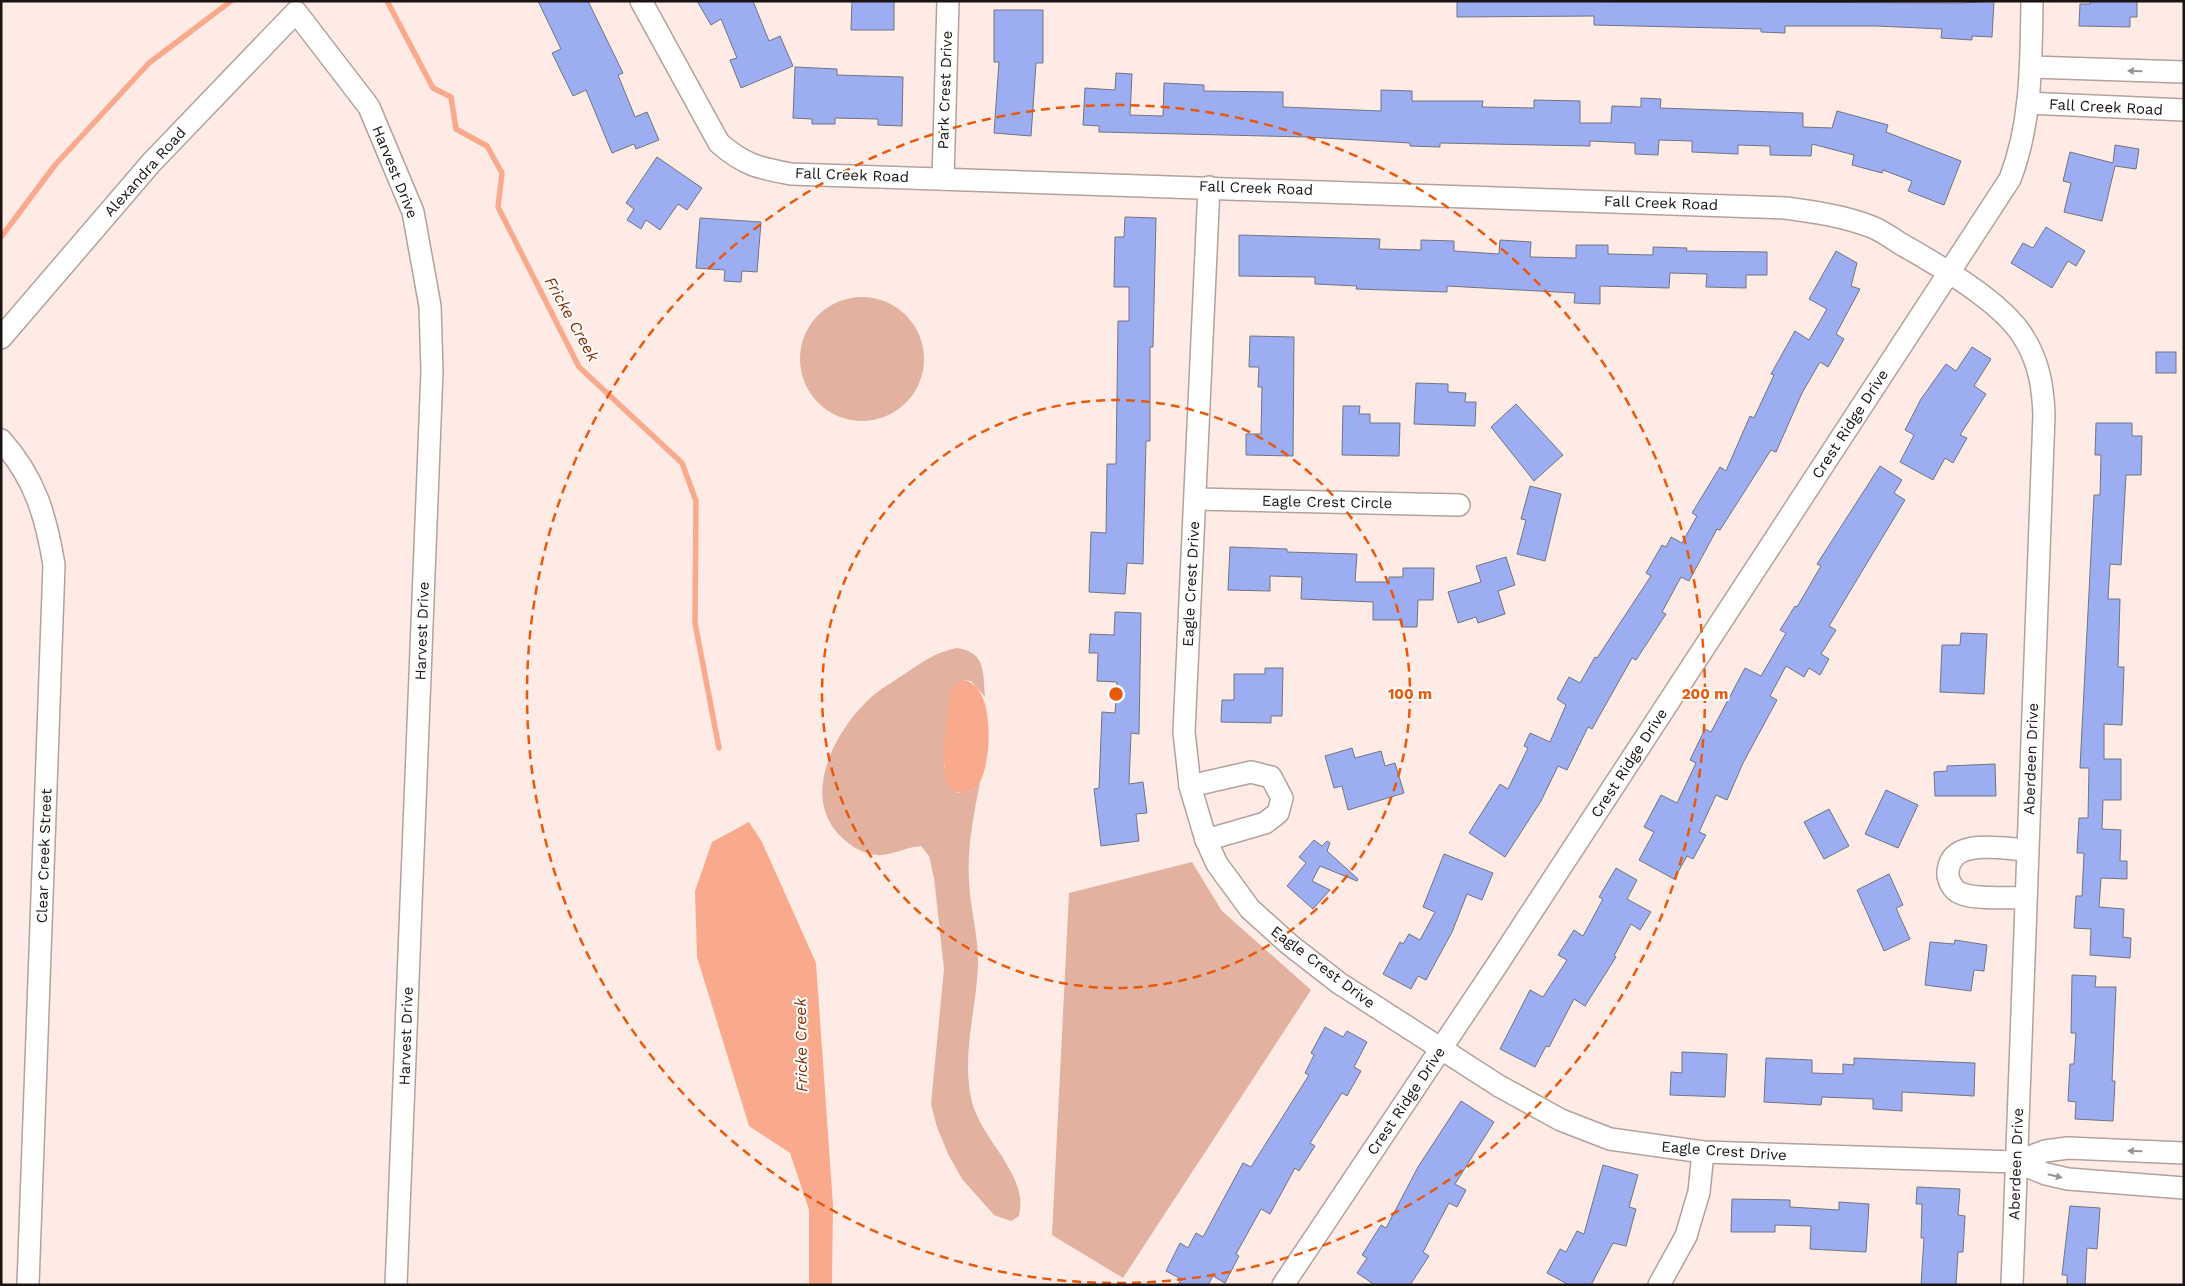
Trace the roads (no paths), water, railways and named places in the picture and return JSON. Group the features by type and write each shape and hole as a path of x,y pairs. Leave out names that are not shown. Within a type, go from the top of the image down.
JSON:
{"street":[{"name":"Fall Creek Road","path":"641,1 720,143 737,159 762,169 791,174 1209,186 1786,208 1827,213 1872,227 1948,274"},
{"name":"Park Crest Drive","path":"943,179 948,1"},
{"path":"2028,103 2032,1"},
{"name":"Alexandra Road","path":"1,338 151,163 296,12"},
{"name":"Harvest Drive","path":"296,12 369,108 413,212 430,306 432,371 396,1285"},
{"path":"2030,67 2184,72"},
{"name":"Fall Creek Road","path":"2028,103 2184,110"},
{"name":"Crest Ridge Drive","path":"1283,1285 1331,1210 1441,1049 2010,179 2025,131 2028,103"},
{"name":"Eagle Crest Drive","path":"1209,186 1184,732 1190,786 1206,840 1217,864 1250,909 1290,946 1339,983 1441,1049 1499,1086 1561,1120 1610,1139 1703,1152 2016,1162 2046,1174 2068,1179 2184,1188"},
{"name":"Aberdeen Drive","path":"1948,274 2008,316 2028,345 2043,386 2044,415 2012,1285"},
{"name":"Clear Creek Street","path":"1,440 34,486 47,525 54,565 28,1285"},
{"name":"Eagle Crest Circle","path":"1196,499 1459,505"},
{"path":"1190,786 1251,772 1270,777 1282,798 1278,814 1265,823 1206,840"},
{"path":"2025,898 1961,894 1951,886 1947,874 1950,861 1958,852 1970,848 2027,850"},
{"name":"Eagle Crest Drive","path":"2016,1162 2045,1151 2068,1148 2184,1153"},
{"path":"1659,1285 1686,1236 1699,1192 1703,1152"}],"water":[{"path":"963,680 974,685 981,695 986,708 989,741 984,771 980,782 971,790 961,793 951,789 948,785 944,747 950,691 956,683"},
{"path":"749,822 762,842 816,963 833,1205 832,1285 809,1285 809,1210 790,1153 749,1126 697,957 695,891 712,842"}],"waterway":[{"path":"1,237 55,165 149,63 231,1"},
{"name":"Fricke Creek","path":"387,1 433,88 451,97 456,129 487,146 502,173 498,207 579,367 682,463 696,501 695,623 719,748"}]}
